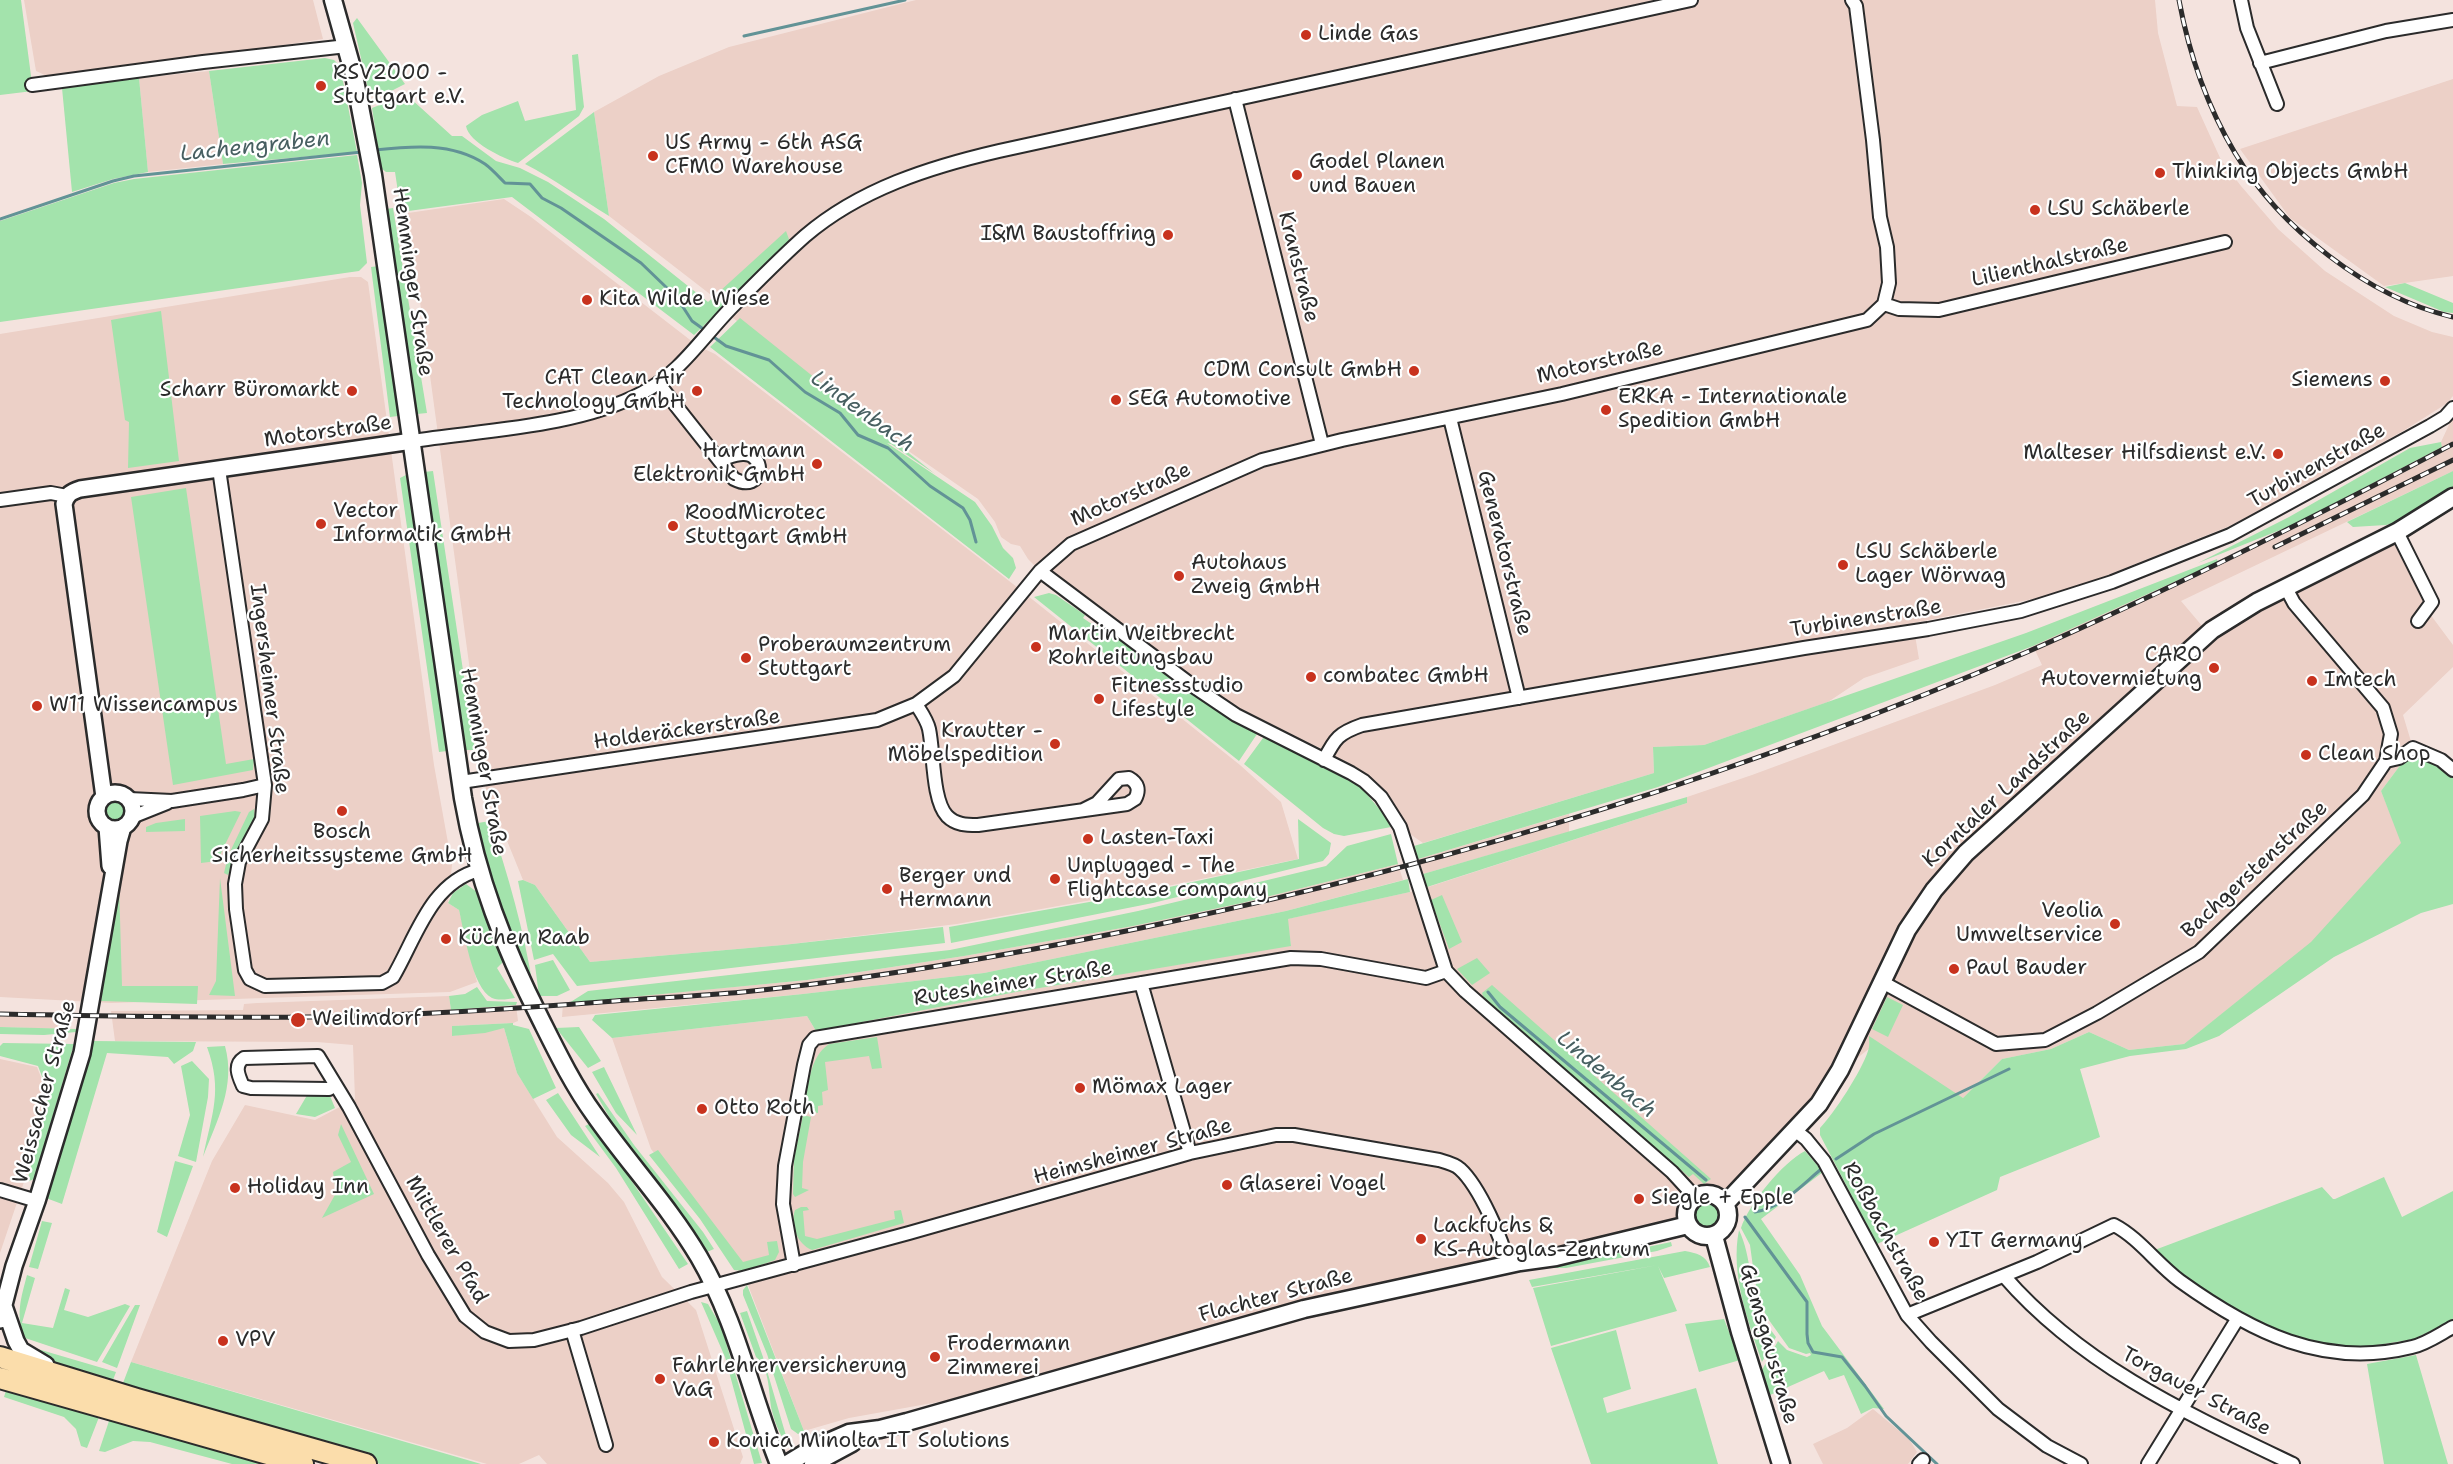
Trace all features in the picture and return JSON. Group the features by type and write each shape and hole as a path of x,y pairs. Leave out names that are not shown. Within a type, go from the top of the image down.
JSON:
{"main road":[{"name":"Hemminger Straße","path":"333,0 348,46 367,140 461,782 468,828 478,870 494,918 519,977 568,1072 593,1113 682,1230 714,1285 735,1332 779,1464"},
{"name":"Korntaler Landstraße","path":"1725,1204 1819,1104 1840,1070 1907,930 1941,881 1966,853 2198,643 2225,622 2286,588 2397,532 2453,497"},
{"path":"1712,1194 1725,1204 1729,1213 1728,1222 1722,1231 1714,1236 1696,1234 1688,1225 1686,1210 1695,1197 1712,1194"},
{"name":"Flachter Straße","path":"787,1464 849,1433 880,1429 1304,1309 1508,1265 1567,1255 1688,1225"},
{"name":"Glemsgaustraße","path":"1714,1236 1740,1332 1781,1464"},
{"path":"0,1357 366,1464"},
{"path":"0,1378 303,1464"},
{"name":"Flachter Straße","path":"813,1464 833,1451 880,1429"}],"street":[{"name":"Motorstraße","path":"0,500 51,493 67,496 70,492 80,489 577,417 618,404 658,383 676,368 782,256 806,234 836,213 896,182 964,159 1691,0"},
{"path":"1852,0 1856,6 1880,217 1887,247 1889,283 1884,304"},
{"path":"2241,0 2247,28 2277,104"},
{"path":"2260,63 2386,31 2453,20"},
{"path":"32,85 203,62 348,46"},
{"name":"Kranstraße","path":"1235,99 1322,444"},
{"name":"Lilienthalstraße","path":"1884,304 1899,309 1939,310 2225,242"},
{"name":"Motorstraße","path":"1040,571 1071,544 1262,460 1322,444 1562,394 1847,326 1867,320 1884,304"},
{"path":"658,383 719,460"},
{"name":"Turbinenstraße","path":"1324,760 1334,739 1351,729 1966,622 2021,611 2063,599 2170,560 2230,535 2430,426 2445,417 2453,408"},
{"name":"Generatorstraße","path":"1450,418 1519,698"},
{"name":"Ingersheimer Straße","path":"219,469 265,785 262,819 240,862 235,884 236,909 245,970 250,979 265,986 382,983 393,977 434,900 455,879 478,870"},
{"path":"67,496 64,504 87,679 100,754 117,796 133,810 128,822"},
{"path":"2397,532 2432,602 2418,621"},
{"path":"1040,571 1193,686 1236,715 1365,781 1381,797 1400,827 1446,971 1465,991 1672,1172 1695,1197"},
{"name":"Holderäckerstraße","path":"461,782 877,720 916,704 954,676 1040,571"},
{"name":"Bachgerstenstraße","path":"1882,982 1996,1044 2045,1040 2097,1013 2199,952 2363,795 2386,761 2391,734 2383,708 2301,612 2286,588"},
{"path":"916,704 928,727 939,800 945,813 955,821 964,825 978,825 1083,810"},
{"path":"2386,761 2399,758 2414,748 2441,760 2453,770"},
{"path":"172,801 128,822 107,827 101,822 97,813 99,803 117,796 172,801 265,785"},
{"name":"Weissacher Straße","path":"60,1376 41,1361 21,1350 2,1313 14,1266 37,1201 82,1053 112,884 128,822"},
{"name":"Weissacher Straße","path":"107,827 112,884"},
{"name":"Rutesheimer Straße","path":"794,1265 783,1204 785,1166 804,1065 809,1045 814,1038 1291,958 1321,959 1426,978 1446,971"},
{"path":"1141,983 1190,1153"},
{"name":"Mittlerer Pfad","path":"335,1085 329,1089 250,1088 243,1086 237,1067 244,1058 318,1056 335,1085 389,1180 428,1255 465,1316 485,1332 509,1341 534,1340 714,1285"},
{"name":"Roßbachstraße","path":"1796,1131 1806,1139 1824,1161 1907,1315 1998,1409 2047,1446 2081,1464"},
{"name":"Heimsheimer Straße","path":"714,1285 794,1265 1190,1153 1276,1135 1294,1135 1446,1162 1459,1168 1468,1178 1497,1232 1508,1265"},
{"path":"0,1190 37,1201"},
{"path":"1907,1315 2004,1276 2114,1225 2179,1280 2274,1338 2320,1351 2365,1355 2415,1347 2453,1327"},
{"name":"Torgauer Straße","path":"2004,1276 2029,1304 2067,1338 2108,1368 2181,1411 2293,1464"},
{"path":"2148,1464 2238,1318"},
{"path":"572,1330 606,1445"}],"shaded area":[{"path":"24,0 313,0 323,39 139,67 47,76 36,71"},
{"path":"916,0 2155,0 2158,33 2177,106 2197,107 2221,160 2241,186 2278,229 2325,271 2394,316 2432,332 2453,337 2453,396 2446,404 2403,431 2232,525 2063,593 1913,623 1919,659 1864,678 1828,702 1704,745 1653,747 1654,773 1423,843 1400,827 1393,814 1351,773 1319,747 1264,730 1040,571 1028,559 1020,546 1011,544 1001,537 995,522 978,499 907,450 726,313 715,298 609,216 594,112 659,76 729,47"},
{"path":"209,71 223,164 148,172 139,78"},
{"path":"2453,79 2453,276 2384,286 2290,218 2240,149"},
{"path":"504,199 531,217 698,346 715,354 1013,584 1240,765 1281,802 1298,859 1148,890 957,924 783,945 590,962 535,885 523,880 486,789 408,213"},
{"path":"361,277 368,282 434,765 452,865 448,903 459,910 477,982 450,992 111,1003 0,997 0,334"},
{"path":"2453,416 2453,471 2181,601 2203,627 2199,638 2257,602 2281,601 2397,532 2432,602 2427,610 2453,645 2453,667 2403,715 2413,748 2381,791 2402,843 2418,859 2184,1044 2129,1050 2089,1032 2051,1049 2002,1059 1963,1098 1870,1048 1828,1081 1783,1132 1722,1193 1706,1191 1692,1195 1682,1208 1678,1225 1520,1262 1044,1383 849,1418 804,1431 748,1285 691,1200 651,1149 612,1038 807,1016 816,1031 1016,992 1291,945 1287,919 1419,890 1687,803 1687,797 1995,685 2042,665 2033,646 2218,562 2442,447 2441,442"},
{"path":"1569,814 1569,832 1423,874 1418,859"},
{"path":"1398,864 1403,880 1286,911 984,973 803,994 562,1017 563,1003 807,980 964,956 1133,926 1242,903"},
{"path":"449,996 451,1010 516,1005 518,1021 452,1026 452,1036 504,1028 517,1073 557,1137 608,1183 624,1202 662,1277 696,1310 743,1457 740,1464 547,1464 539,1455 519,1464 487,1464 131,1362 212,1161 245,1105 315,1120 355,1099 353,1045 317,1042 115,1041 111,1011 243,1010 244,1004 257,1003"},
{"path":"0,1012 64,1013 63,1029 0,1027"},
{"path":"0,1059 37,1067 48,1095 26,1176 0,1253"},
{"path":"1873,1409 1909,1439 1917,1452 1908,1464 1823,1464 1813,1444 1847,1428"}],"green space":[{"path":"0,0 21,0 33,91 0,95"},
{"path":"357,18 405,84 392,91 369,93 353,23"},
{"path":"578,54 584,107 579,116 518,163 487,149 468,132 466,126 482,115 518,101 525,121 576,110 572,55"},
{"path":"325,58 334,60 340,66 357,152 223,164 209,71"},
{"path":"139,78 148,172 113,179 72,192 62,88"},
{"path":"400,97 410,98 452,136 462,136 496,161 520,168 548,182 604,219 708,302 786,231 790,242 694,335 512,197 401,212 395,172 386,172 381,168 372,108"},
{"path":"594,112 609,216 525,164"},
{"path":"357,155 362,183 360,205 367,263 359,271 0,322 0,221 114,183 134,179"},
{"path":"393,208 427,413 417,414 386,209"},
{"path":"379,266 398,416 390,417 371,267"},
{"path":"2405,283 2453,303 2453,313 2444,312 2385,287"},
{"path":"161,311 179,461 128,468 129,422 125,420 111,320"},
{"path":"740,318 935,474 887,443 975,502 992,526 1003,548 1013,558 1016,568 1009,579 710,347"},
{"path":"2441,442 2442,447 2295,524 2198,563 2289,517 2410,448"},
{"path":"433,471 475,750 466,750 424,472"},
{"path":"2453,471 2453,489 2409,519 2386,525 2353,527 2347,522"},
{"path":"406,475 447,751 439,752 400,478"},
{"path":"186,488 226,764 254,759 253,770 173,785 131,497"},
{"path":"2217,559 2218,562 2033,646 1658,787 1418,859 1414,846 1654,773 1653,747 1704,745 2026,633"},
{"path":"1049,593 1056,595 1085,615 1083,618 1096,627 1099,624 1257,734 1239,761 1034,597"},
{"path":"1266,734 1360,786 1386,817 1391,827 1344,836 1323,828 1244,764"},
{"path":"2413,748 2453,770 2453,904 2421,913 2334,957 2219,1036 2186,1049 2130,1056 2080,1069 2100,1137 2000,1177 1997,1190 1877,1244 1820,1135 1820,1128 1840,1102 1865,1060 1869,1049 1869,1036 1963,1098 2002,1059 2051,1049 2089,1032 2129,1050 2184,1044 2311,942 2401,843 2381,791"},
{"path":"1687,797 1687,803 1424,888 1423,874"},
{"path":"115,800 124,803 127,812 124,821 115,824 106,821 103,812 106,803"},
{"path":"254,809 255,817 239,846 228,875 224,873 228,856 249,812"},
{"path":"241,812 217,861 201,863 200,816"},
{"path":"185,819 185,831 146,832 146,827 156,823"},
{"path":"1298,819 1331,843 1329,854 1323,861 1153,903 951,943 949,927 1151,891 1299,859"},
{"path":"490,821 515,903 533,987 498,903 478,823"},
{"path":"1391,834 1398,864 1242,903 1133,926 964,956 807,980 569,1003 588,991 950,950 1138,911 1326,866 1347,846"},
{"path":"220,878 235,996 209,995 216,981"},
{"path":"1408,879 1410,892 1288,919 1291,946 1016,992 816,1031 807,1016 612,1038 592,1020 595,1015 984,973 1286,911"},
{"path":"523,880 535,885 590,962 783,945 943,927 945,943 577,986 553,954 534,960 518,881"},
{"path":"119,883 122,986 198,986 197,1004 101,1001"},
{"path":"466,884 477,892 503,962 497,968 515,998 501,1000 492,998 479,983 470,958 459,910 448,903 453,893"},
{"path":"1442,895 1462,942 1449,949 1431,900"},
{"path":"1477,958 1490,973 1472,985 1457,969"},
{"path":"553,960 570,990 557,996 539,996 535,965"},
{"path":"1492,985 1711,1179 1704,1184 1693,1174 1689,1177 1485,1001 1482,993"},
{"path":"477,987 487,1001 517,1002 516,1005 451,1010 449,996 465,994"},
{"path":"1887,997 1903,1005 1888,1037 1872,1029"},
{"path":"513,1023 513,1025 529,1029 556,1088 533,1099 517,1073 504,1028 485,1033 452,1036 452,1026"},
{"path":"0,1027 77,1029 76,1032 44,1035 0,1034"},
{"path":"579,1027 601,1061 588,1068 556,1028"},
{"path":"877,1037 882,1068 872,1069 869,1056 825,1062 828,1090 822,1092 823,1105 818,1106 818,1113 803,1110 810,1074 822,1050 829,1044"},
{"path":"92,1041 196,1042 193,1051 174,1064 168,1057 107,1053 62,1204 46,1198"},
{"path":"3,1043 74,1044 34,1179 27,1182 49,1095 38,1066 0,1056 0,1046"},
{"path":"225,1046 228,1061 227,1089 203,1157 215,1090 212,1063 207,1047"},
{"path":"192,1061 209,1079 196,1162 178,1156 190,1115 181,1066"},
{"path":"604,1067 637,1135 616,1113 592,1072"},
{"path":"328,1091 335,1108 315,1117 296,1114 309,1092"},
{"path":"558,1093 600,1157 571,1135 546,1100"},
{"path":"598,1093 634,1145 714,1249 707,1252 612,1122 596,1094"},
{"path":"803,1115 811,1117 803,1162 802,1188 809,1190 795,1197 793,1194 794,1159"},
{"path":"341,1124 374,1194 322,1218 336,1193 333,1172 351,1162 338,1135"},
{"path":"589,1124 620,1164 688,1264 679,1269 616,1168 585,1126"},
{"path":"658,1150 743,1262 769,1255 767,1242 777,1241 779,1252 775,1260 744,1271 734,1270 700,1219 649,1155"},
{"path":"1805,1151 1823,1172 1761,1219 1800,1275 1822,1326 1884,1409 1873,1408 1861,1414 1844,1375 1829,1380 1824,1371 1770,1395 1762,1370 1778,1341 1787,1350 1807,1357 1811,1355 1789,1348 1766,1316 1755,1282 1750,1245 1741,1228 1767,1185 1786,1165"},
{"path":"175,1161 193,1166 167,1237 157,1232"},
{"path":"2384,1177 2402,1217 2453,1191 2453,1320 2414,1339 2354,1349 2286,1336 2234,1309 2188,1280 2152,1251 2322,1187 2335,1199"},
{"path":"1708,1202 1718,1206 1722,1216 1718,1226 1708,1230 1698,1226 1694,1216 1698,1206"},
{"path":"807,1207 809,1210 803,1211 805,1236 817,1239 895,1219 894,1211 901,1210 904,1223 812,1250 802,1243 794,1228 795,1210"},
{"path":"42,1221 52,1223 38,1269 29,1267"},
{"path":"1739,1230 1758,1307 1764,1321 1776,1337 1762,1362 1746,1314 1739,1280 1737,1247"},
{"path":"1671,1242 1672,1246 1657,1251 1566,1268 1547,1268"},
{"path":"1685,1251 1703,1257 1710,1267 1664,1278 1658,1266 1677,1311 1551,1346 1533,1288 1658,1265 1532,1287 1529,1280"},
{"path":"27,1275 35,1278 22,1323 53,1328 65,1288 70,1290 64,1310 88,1317 125,1304 130,1306 97,1362 25,1338 20,1314"},
{"path":"747,1285 804,1431 798,1434 791,1429 767,1354 743,1295 743,1290"},
{"path":"701,1302 708,1304 721,1326 762,1463 754,1464 725,1357"},
{"path":"135,1305 140,1305 117,1368 102,1362"},
{"path":"747,1311 763,1357 787,1439 785,1442 773,1415 767,1375 756,1357 740,1313"},
{"path":"1724,1319 1740,1360 1699,1372 1685,1324"},
{"path":"1616,1330 1631,1389 1603,1398 1607,1413 1696,1388 1718,1464 1591,1464 1551,1348"},
{"path":"24,1345 116,1372 113,1380 40,1358"},
{"path":"2416,1355 2448,1464 2384,1464 2367,1364"},
{"path":"131,1362 481,1464 380,1464 145,1396 123,1383"},
{"path":"7,1387 101,1412 87,1448 81,1446 76,1429 64,1417 4,1397"},
{"path":"111,1415 279,1464 232,1464 150,1442 133,1441 105,1452 99,1451"}],"waterway":[{"name":"Lachengraben","path":"744,36 905,0"},
{"name":"Lindenbach","path":"375,150 431,147 459,152 485,164 505,183 530,184 542,198 561,208 641,263 667,288 692,321 706,331"},
{"name":"Lachengraben","path":"0,219 134,176 362,152"},
{"name":"Lindenbach","path":"711,335 726,346 769,360 805,392 840,413 858,435 888,448 930,486 963,508 970,520 976,542"},
{"name":"Lindenbach","path":"1488,992 1500,1007 1706,1180"},
{"path":"1836,1159 1874,1134 2009,1069"},
{"path":"1755,1212 1782,1201 1820,1170"},
{"name":"Lindenbach","path":"1745,1217 1807,1302 1808,1343 1813,1352 1842,1357 1886,1416 1937,1464"}],"railway":[{"path":"2179,0 2200,79 2216,117 2235,153 2276,207 2301,233 2358,276 2421,307 2453,317"},
{"path":"0,1014 192,1017 423,1014 743,992 848,980 1004,955 1271,899 1382,872 1600,810 1816,736 1922,696 2027,652 2189,578 2453,444"},
{"path":"2275,547 2453,460"}],"place":[{"name":"Linde Gas","path":"1306,35"},
{"name":"RSV2000 - Stuttgart e.V.","path":"321,86"},
{"name":"US Army - 6th ASG CFMO Warehouse","path":"653,156"},
{"name":"Thinking Objects GmbH","path":"2160,173"},
{"name":"Godel Planen und Bauen","path":"1297,175"},
{"name":"LSU Schäberle","path":"2035,210"},
{"name":"I&M Baustoffring","path":"1168,235"},
{"name":"Kita Wilde Wiese","path":"587,300"},
{"name":"CDM Consult GmbH","path":"1414,371"},
{"name":"Siemens","path":"2385,381"},
{"name":"Scharr Büromarkt","path":"352,391"},
{"name":"CAT Clean Air Technology GmbH","path":"697,391"},
{"name":"SEG Automotive","path":"1116,400"},
{"name":"ERKA - Internationale Spedition GmbH","path":"1606,410"},
{"name":"Malteser Hilfsdienst e.V.","path":"2278,454"},
{"name":"Hartmann Elektronik GmbH","path":"817,464"},
{"name":"Vector Informatik GmbH","path":"321,524"},
{"name":"RoodMicrotec Stuttgart GmbH","path":"673,526"},
{"name":"LSU Schäberle Lager Wörwag","path":"1843,565"},
{"name":"Autohaus Zweig GmbH","path":"1179,576"},
{"name":"Martin Weitbrecht Rohrleitungsbau","path":"1036,647"},
{"name":"Proberaumzentrum Stuttgart","path":"746,658"},
{"name":"CARO Autovermietung","path":"2214,668"},
{"name":"combatec GmbH","path":"1311,677"},
{"name":"Imtech","path":"2312,681"},
{"name":"Fitnessstudio Lifestyle","path":"1099,699"},
{"name":"W11 Wissencampus","path":"37,706"},
{"name":"Krautter - Möbelspedition","path":"1055,744"},
{"name":"Clean Shop","path":"2306,755"},
{"name":"Bosch Sicherheitssysteme GmbH","path":"342,811"},
{"name":"Lasten-Taxi","path":"1088,839"},
{"name":"Unplugged - The Flightcase company","path":"1055,879"},
{"name":"Berger und Hermann","path":"887,889"},
{"name":"Veolia Umweltservice","path":"2115,924"},
{"name":"Küchen Raab","path":"446,939"},
{"name":"Paul Bauder","path":"1954,969"},
{"name":"Weilimdorf","path":"298,1020"},
{"name":"Mömax Lager","path":"1080,1088"},
{"name":"Otto Roth","path":"702,1109"},
{"name":"Glaserei Vogel","path":"1227,1185"},
{"name":"Holiday Inn","path":"235,1188"},
{"name":"Siegle + Epple","path":"1639,1199"},
{"name":"Lackfuchs & KS-Autoglas-Zentrum","path":"1421,1239"},
{"name":"YIT Germany","path":"1934,1242"},
{"name":"VPV","path":"223,1341"},
{"name":"Frodermann Zimmerei","path":"935,1357"},
{"name":"Fahrlehrerversicherung VaG","path":"660,1379"},
{"name":"Konica Minolta IT Solutions","path":"714,1442"}]}
